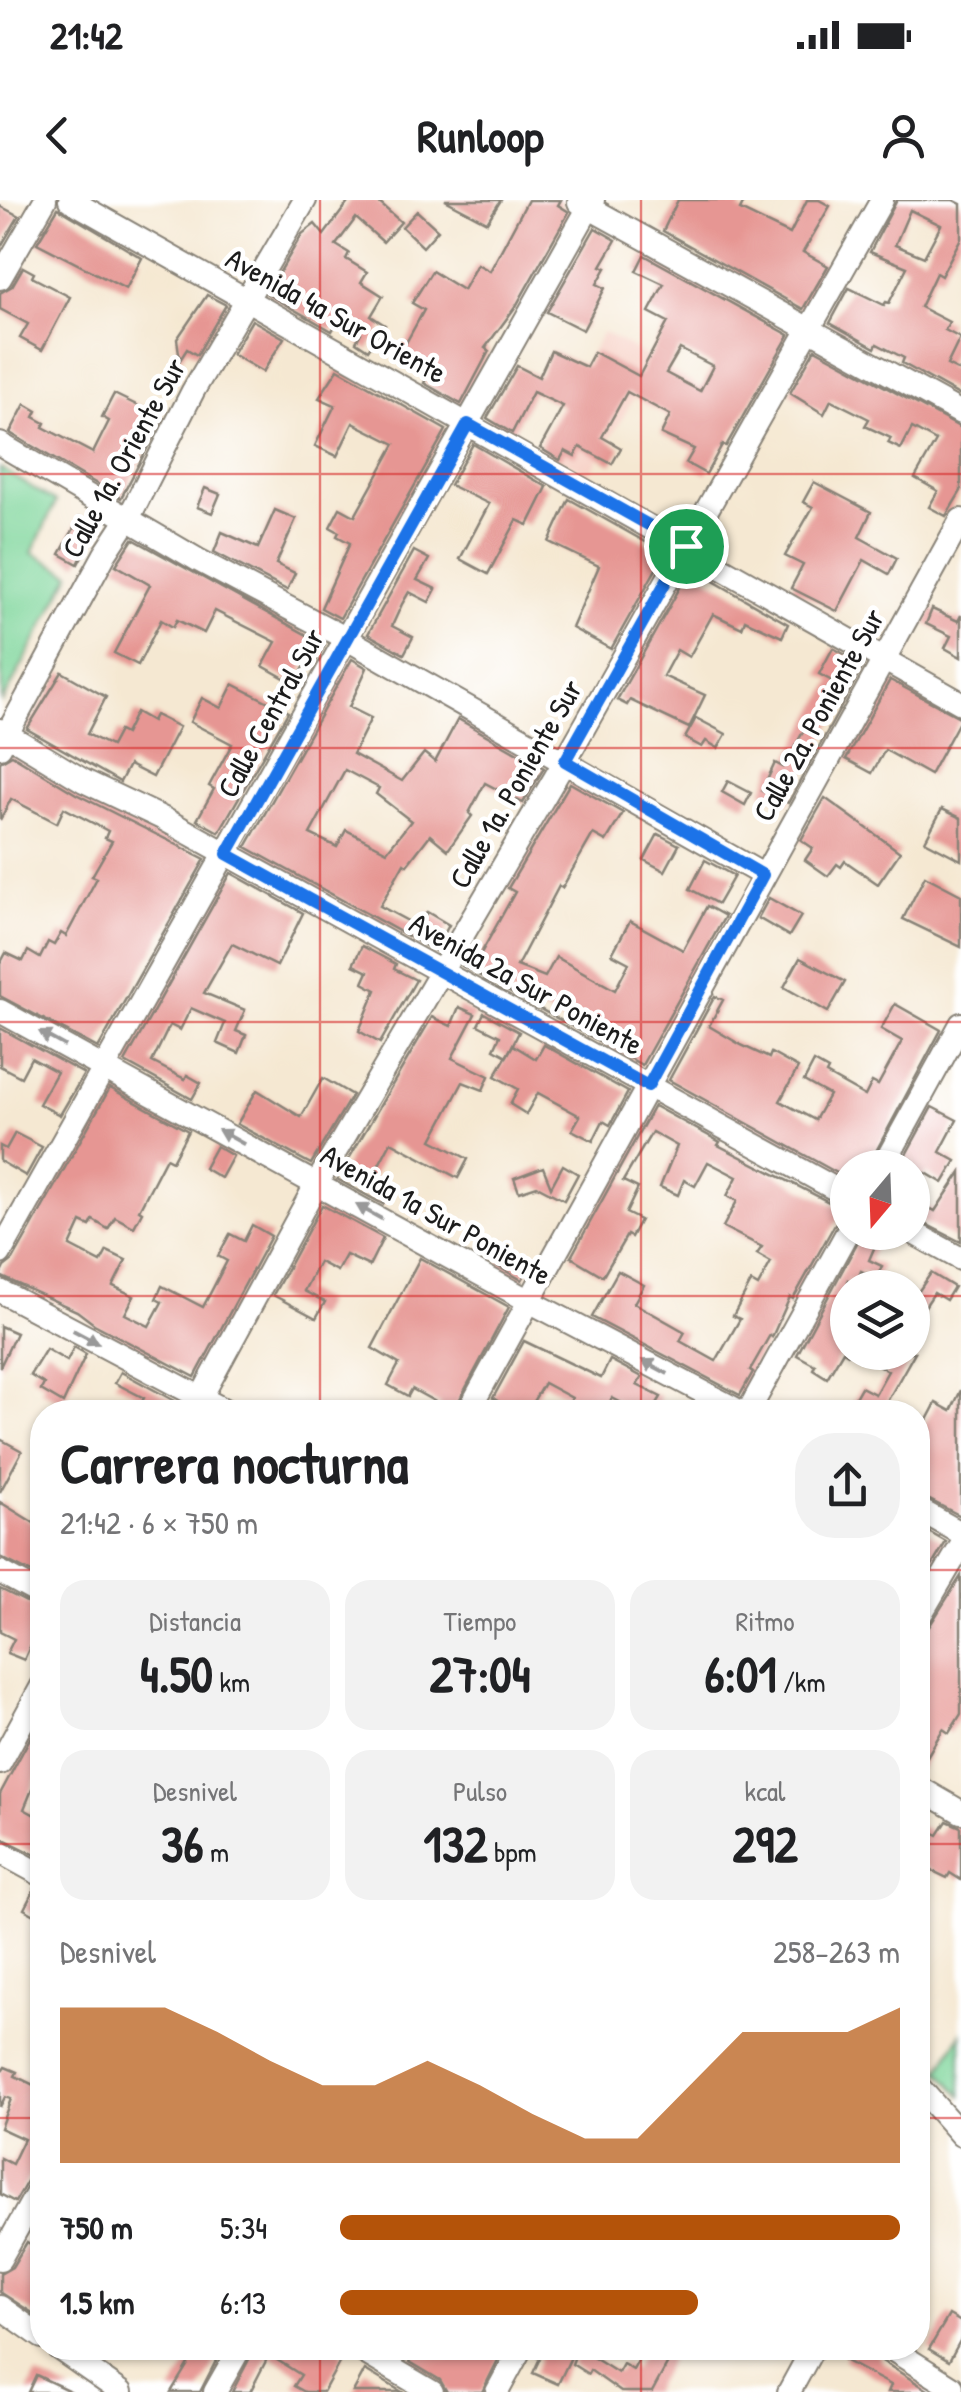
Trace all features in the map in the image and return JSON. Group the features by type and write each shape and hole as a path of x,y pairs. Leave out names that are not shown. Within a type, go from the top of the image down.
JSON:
{"street":[{"path":"0,278 45,200"},
{"name":"Avenida 4a Sur Oriente","path":"70,200 961,703"},
{"name":"Calle 1a. Oriente Sur","path":"2,738 128,519 193,391 305,200"},
{"name":"Calle 1a. Poniente Sur","path":"200,1400 317,1184 565,761 882,200"},
{"path":"586,202 961,414"},
{"name":"Calle Central Sur","path":"0,1253 468,424 586,202"},
{"path":"0,444 198,560 347,638 763,875"},
{"name":"Calle 2a. Poniente Sur","path":"475,1400 961,520"},
{"name":"Avenida 2a Sur Poniente","path":"2,738 227,854 830,1186"},
{"name":"Avenida 1a Sur Poniente","path":"0,1011 530,1302 722,1400"},
{"path":"892,1150 961,1024"},
{"path":"930,1242 961,1259"},
{"path":"752,1400 837,1250"},
{"path":"0,1291 188,1400"},
{"path":"930,1516 961,1533"},
{"path":"930,1599 961,1546"},
{"path":"0,1572 30,1588"},
{"path":"0,1763 30,1708"},
{"path":"930,1794 961,1812"},
{"path":"0,1852 30,1868"},
{"path":"930,2100 961,2135"},
{"path":"0,2259 30,2205"},
{"path":"0,2307 30,2328"},
{"path":"75,2360 121,2392"},
{"path":"215,2392 233,2360"},
{"path":"378,2360 432,2392"},
{"path":"497,2392 514,2360"},
{"path":"789,2392 806,2360"},
{"path":"909,2360 952,2387"}],"shaded area":[{"path":"603,332 746,413 725,450 634,398 589,475 538,444"}],"green space":[{"path":"0,468 56,502 32,553 71,574 2,703"},
{"path":"961,2034 961,2095 939,2071"}],"building":[{"path":"350,200 376,200 401,222 383,242 356,218 336,245 349,253 346,259 367,272 361,282 383,296 371,316 385,325 368,350 356,342 361,333 339,319 332,331 267,294 302,234 315,224 324,235"},
{"path":"445,200 501,200 487,222"},
{"path":"528,200 561,200 558,205 569,212 516,306 485,348 489,351 461,404 424,383 431,368 401,352 424,310 412,303 432,271 463,290 477,264 490,271"},
{"path":"678,200 745,200 740,210 790,234 807,200 819,200 830,206 803,252 828,266 803,309 663,231"},
{"path":"897,200 953,200 961,204 961,238 941,276 936,273 920,307 949,322 945,330 960,338 947,365 961,372 961,396 902,363 904,358 877,344 875,348 830,323 849,288 884,305 889,303 907,267 870,252","holes":["910,210 941,225 924,257 895,245"]},
{"path":"0,206 19,216 0,248"},
{"path":"58,208 142,258 126,289 37,243"},
{"path":"417,211 438,230 423,247 402,227"},
{"path":"595,228 616,240 601,266 606,268 597,284 605,288 583,330 547,312"},
{"path":"644,255 789,335 706,474 686,463 694,449 661,434 670,415 627,392 602,437 621,448 612,464 580,447 575,456 565,451 560,460 540,448 563,406 533,392 512,433 487,418 517,366 539,377 551,351 586,367 594,352 639,376 668,322 649,312 664,284 636,271","holes":["680,349 713,366 700,391 666,373"]},
{"path":"23,267 34,273 32,277 70,297 42,350 20,338 28,324 0,309 0,293 12,286"},
{"path":"207,295 226,305 197,355 187,349 180,360 177,339"},
{"path":"252,320 284,338 263,372 232,354"},
{"path":"815,349 961,428 961,491 946,516 929,507 938,491 915,478 936,441 912,428 901,449 888,443 891,438 865,426 869,419 831,400 824,414 790,393"},
{"path":"338,369 446,430 340,618 321,608 350,543 330,527 340,508 355,516 395,444 353,423 337,456 315,446 335,405 319,398"},
{"path":"114,394 163,418 121,498 10,433 25,404 37,411 34,417 45,423 43,427 93,453 109,421 102,417"},
{"path":"473,444 547,487 528,525 517,520 488,574 460,559 489,504 450,485"},
{"path":"814,482 871,512 859,537 897,558 889,574 864,560 837,611 791,588 803,565 785,556 813,507 803,502"},
{"path":"205,488 220,494 212,513 197,507"},
{"path":"569,499 665,553 611,649 572,628 599,566 549,542"},
{"path":"275,510 296,519 276,564 295,573 287,590 214,552 222,532 258,548"},
{"path":"80,517 97,527 78,564 60,554"},
{"path":"133,539 325,645 316,661 309,658 295,684 263,666 276,642 215,611 204,633 177,620 173,627 161,620 138,665 114,653 150,585 116,565"},
{"path":"414,551 429,559 417,580 436,589 429,602 409,592 402,604 392,626 413,637 404,654 368,634"},
{"path":"691,568 788,624 782,637 745,620 742,628 713,614 689,657 677,650 663,676 705,695 689,728 630,700 627,705 617,700"},
{"path":"932,609 958,621 961,615 961,657 945,648 951,636 926,624"},
{"path":"833,648 864,665 788,803 762,791 775,763 783,767 832,681 819,674"},
{"path":"352,659 367,668 349,707 371,718 353,754 402,781 424,753 435,762 458,719 544,768 523,803 485,783 469,813 472,816 448,850 430,835 407,865 404,863 380,906 419,927 427,912 449,925 435,951 246,847","holes":["345,770 379,788 376,794 411,821 387,851 346,830 337,847 310,834"]},
{"path":"62,672 106,697 87,734 111,746 119,731 125,734 136,712 152,721 155,715 179,727 153,777 129,765 120,782 27,729"},
{"path":"890,680 961,718 930,775 885,750 872,773 846,759"},
{"path":"233,684 288,712 219,832 197,820 214,789 209,786 232,744 190,722 202,698 221,708"},
{"path":"696,718 726,734 718,748 706,741 702,747 685,738"},
{"path":"12,755 76,794 205,859 98,1048 0,996 0,964 6,953 23,961 28,951 40,958 48,942 54,945 61,933 66,936 112,841 105,838 108,831 64,808 57,823 11,799 0,820 0,762"},
{"path":"728,781 751,793 745,805 722,792"},
{"path":"570,783 623,813 606,841 593,834 562,888 559,886 517,966 545,977 556,957 615,990 629,963 612,954 630,921 683,950 707,906 725,916 642,1065 462,966 466,959 475,964 515,892 508,888"},
{"path":"825,798 900,852 878,884 845,861 841,867 837,864 828,876 805,860 813,848 801,840"},
{"path":"942,809 961,818 961,860 925,841"},
{"path":"658,834 679,845 665,871 644,860"},
{"path":"705,860 734,876 718,904 690,889"},
{"path":"231,873 303,913 277,966 232,944 204,993 245,1010 236,1031 246,1035 239,1053 217,1043 225,1023 191,1008 180,1030 170,1025 152,1062 201,1083 192,1099 125,1062"},
{"path":"925,876 961,895 961,947 903,919"},
{"path":"769,898 801,916 789,936 758,918"},
{"path":"362,946 416,980 380,1043 359,1031 376,990 363,983 368,972 353,965"},
{"path":"800,958 845,982 828,1012 784,987"},
{"path":"715,996 723,1000 709,1026 741,1045 769,1058 771,1053 798,1068 780,1101 815,1120 829,1095 804,1081 814,1062 828,1070 826,1074 865,1096 872,1082 878,1085 902,1041 881,1029 895,1004 941,1030 877,1150 830,1150 830,1169 669,1080"},
{"path":"459,1007 475,1014 452,1058 489,1076 483,1090 463,1082 432,1140 468,1159 458,1178 391,1142 372,1178 391,1189 383,1204 337,1179 432,1017 451,1026"},
{"path":"484,1013 519,1032 507,1056 494,1049 500,1036 478,1025"},
{"path":"0,1028 84,1074 60,1115 39,1104 57,1072 31,1058 21,1077 0,1066"},
{"path":"513,1045 536,1059 544,1045 628,1092 610,1125 603,1121 593,1141 572,1130 580,1116 538,1093 526,1114 510,1104 518,1089 495,1076"},
{"path":"323,1078 352,1095 311,1164 237,1124 257,1090 301,1117"},
{"path":"110,1088 188,1131 172,1161 166,1158 134,1227 115,1217 108,1229 93,1220 90,1226 81,1222 70,1246 101,1262 107,1251 126,1260 113,1286 134,1296 125,1314 149,1326 162,1302 156,1299 162,1286 203,1307 227,1261 218,1256 230,1234 244,1241 252,1225 271,1236 195,1377 94,1324 77,1311 0,1276 13,1260"},
{"path":"654,1106 720,1142 718,1145 830,1203 830,1233 793,1299 790,1297 740,1395 592,1317 618,1271 644,1285 634,1303 685,1332 680,1341 716,1361 740,1319 733,1316 751,1282 758,1286 771,1262 757,1254 762,1247 723,1227 737,1201 727,1196 737,1177 708,1162 695,1186 684,1180 678,1195 660,1187 677,1146 652,1132 623,1181 638,1188 626,1213 640,1220 631,1237 627,1235 603,1276 571,1257"},
{"path":"932,1107 957,1120 940,1152 956,1161 943,1183 930,1175 930,1150 909,1150"},
{"path":"15,1133 42,1147 26,1176 0,1161 0,1146 6,1149"},
{"path":"216,1146 233,1156 221,1178 204,1168"},
{"path":"563,1165 578,1174 564,1200 537,1186 519,1192 514,1178 543,1167 551,1187"},
{"path":"961,1172 961,1242 930,1226 930,1208 935,1211"},
{"path":"322,1205 383,1238 369,1266 346,1255 337,1271 319,1262 304,1291 325,1302 316,1318 273,1295"},
{"path":"507,1248 532,1262 522,1280 497,1266"},
{"path":"853,1250 873,1250 869,1260 882,1266 880,1270 843,1270"},
{"path":"420,1258 509,1307 459,1400 432,1400 412,1389 408,1396 388,1385 399,1364 372,1348"},
{"path":"930,1274 954,1287 946,1300 934,1293 930,1299"},
{"path":"830,1294 832,1370 827,1378 813,1369 815,1365 797,1355"},
{"path":"0,1326 16,1333 0,1367"},
{"path":"524,1341 601,1378 610,1360 642,1377 637,1385 661,1397 571,1400 544,1383 534,1400 493,1398"},
{"path":"74,1347 86,1354 64,1400 58,1400 41,1390 44,1384 30,1375 46,1349 67,1361"},
{"path":"886,1370 905,1370 888,1400 854,1400 861,1387 875,1394"},
{"path":"121,1372 173,1400 143,1400 115,1383"},
{"path":"961,1390 961,1516 930,1500 930,1414 936,1403 951,1411"},
{"path":"0,1439 22,1451 0,1492"},
{"path":"0,1502 30,1521 30,1572 0,1557"},
{"path":"930,1533 946,1542 930,1569"},
{"path":"961,1576 961,1714 949,1733 943,1729 930,1751 930,1625"},
{"path":"0,1589 30,1604 30,1646 24,1660 7,1653 14,1639 0,1632"},
{"path":"30,1738 30,1794 24,1809 30,1812 30,1852 0,1837 0,1794"},
{"path":"947,1821 961,1827 961,1880 950,1873 947,1878 930,1870 930,1831 938,1835"},
{"path":"5,2067 17,2072 15,2076 30,2083 30,2176 15,2202 0,2194 0,2158 12,2164 24,2139 0,2128 11,2099 5,2097 0,2107 0,2068"},
{"path":"27,2242 30,2244 30,2311 0,2292 0,2274 12,2267"},
{"path":"949,2315 961,2322 961,2339 949,2361 930,2347"},
{"path":"190,2360 216,2360 200,2392 171,2392"},
{"path":"249,2360 266,2360 250,2392 232,2392"},
{"path":"277,2360 341,2360 323,2392 305,2392 294,2386 301,2375"},
{"path":"498,2360 482,2392 447,2392 440,2380 410,2362"},
{"path":"539,2360 570,2360 558,2384 533,2373"},
{"path":"574,2360 597,2360 618,2373 623,2364 633,2370 638,2360 669,2360 652,2392 621,2392 590,2370 588,2374 572,2364"},
{"path":"844,2360 881,2360 931,2392 888,2392 891,2385"},
{"path":"365,2370 402,2392 353,2392"},
{"path":"36,2375 72,2392 28,2392"}],"route":[{"path":"468,424 686,546 565,761 763,875 648,1086 227,854 468,424"}]}
